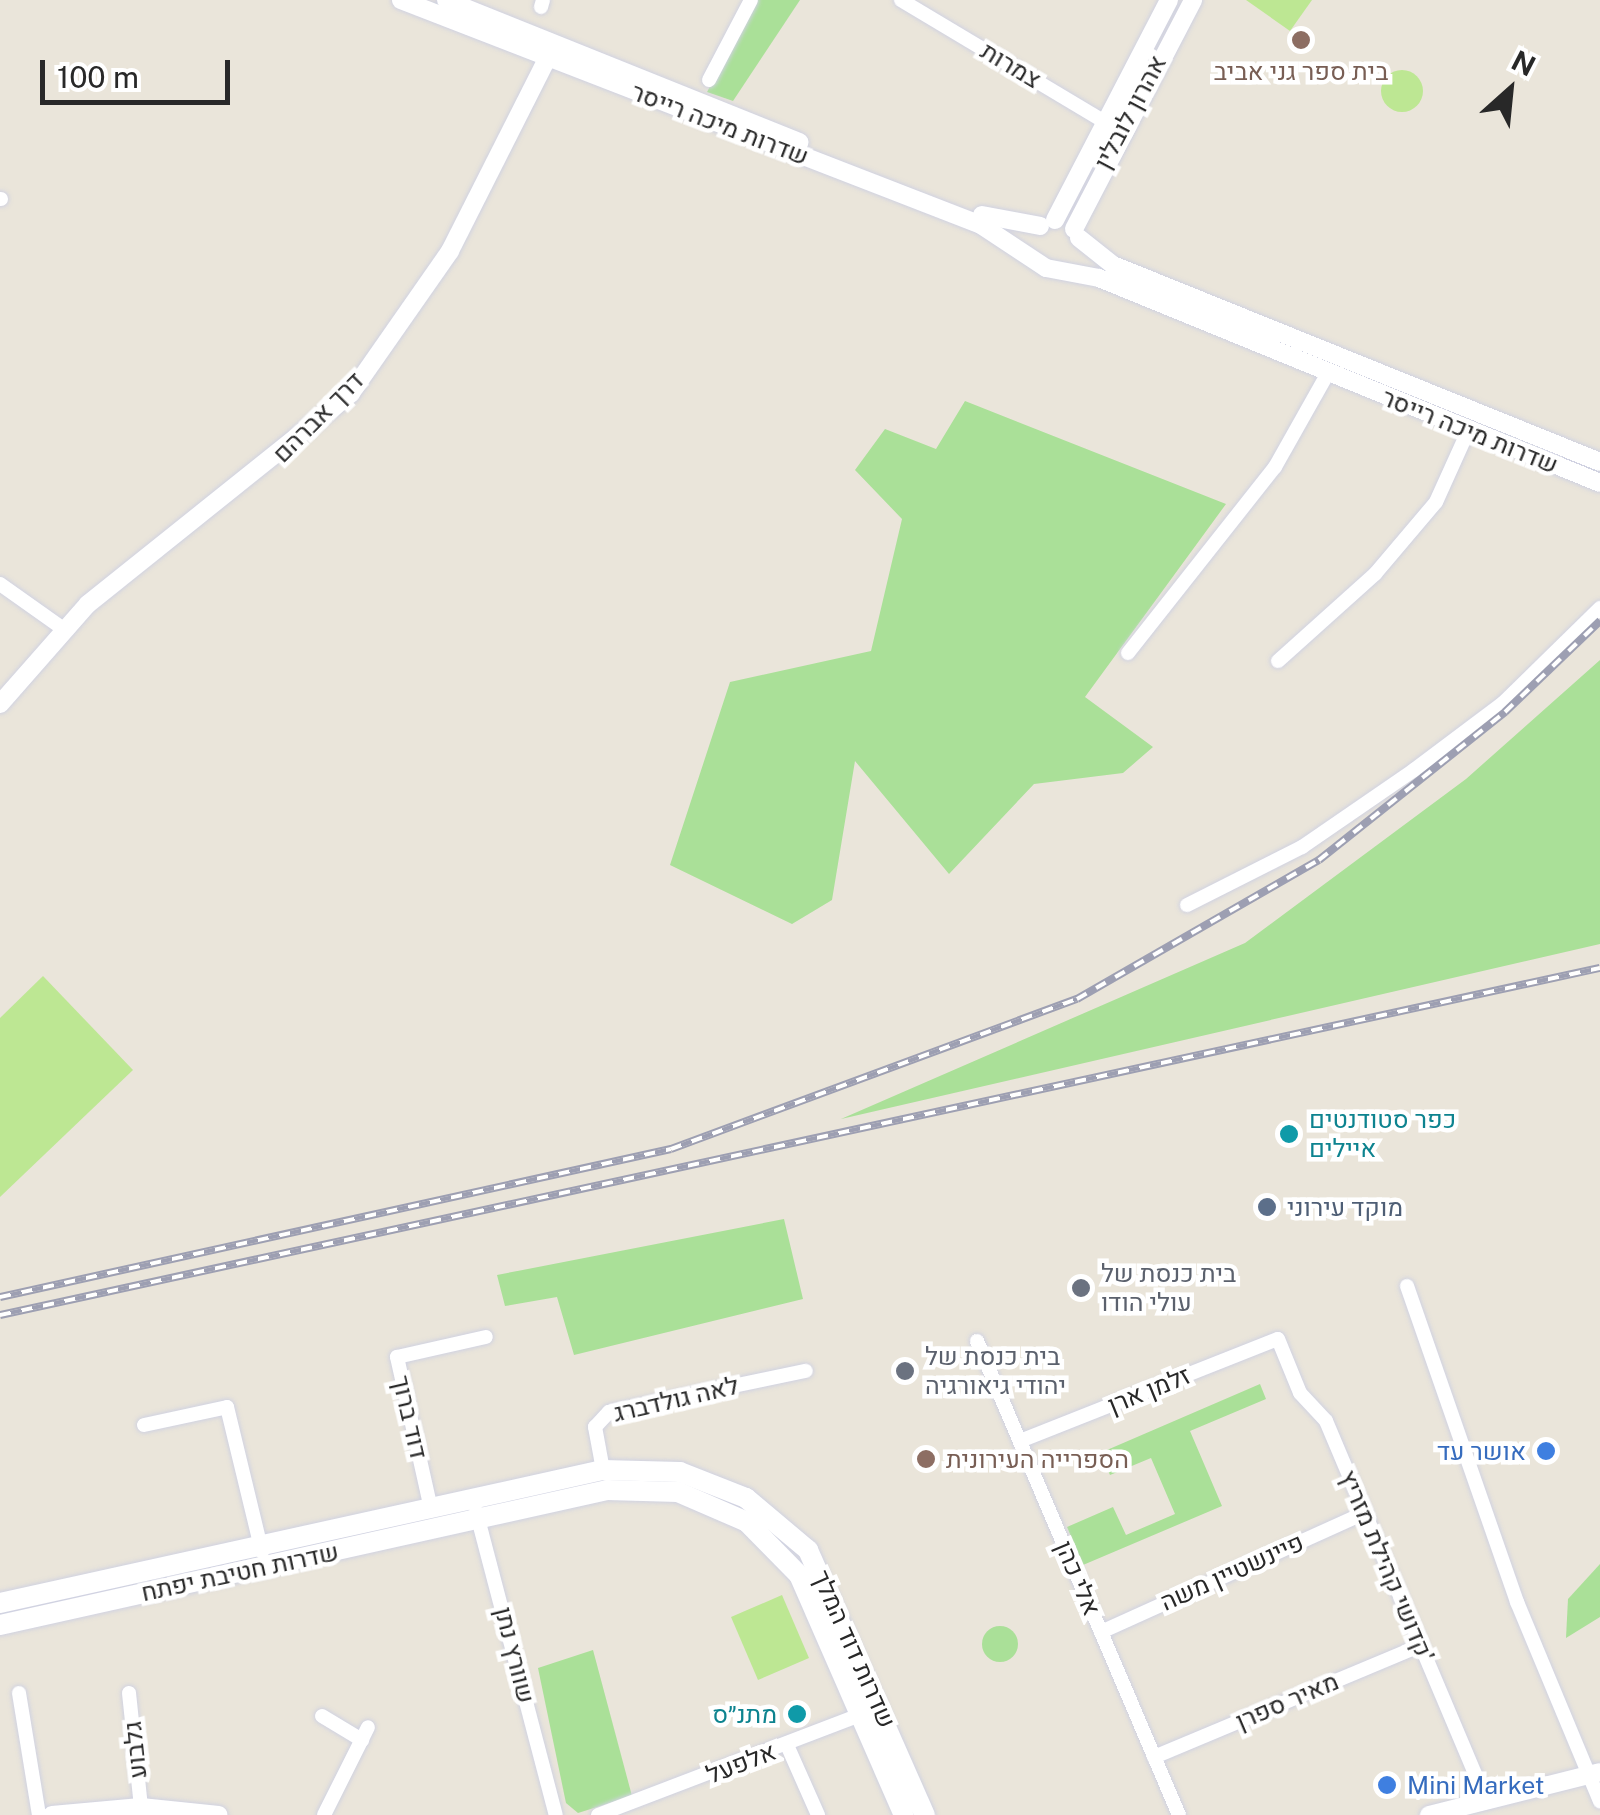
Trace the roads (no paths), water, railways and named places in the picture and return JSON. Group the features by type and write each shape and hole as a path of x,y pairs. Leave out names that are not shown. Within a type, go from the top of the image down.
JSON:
{"main road":[{"name":"שדרות דוד המלך","path":"466,1501 603,1470 702,1478 780,1520 828,1582 904,1815"},
{"name":"שדרות דוד המלך","path":"479,1518 630,1488 726,1509 799,1575 925,1815"},
{"name":"שדרות חטיבת יפתח","path":"0,1603 466,1501"},
{"name":"שדרות חטיבת יפתח","path":"0,1625 479,1518"}],"street":[{"name":"שדרות מיכה רייסר","path":"401,0 981,225 1034,258 1600,483"},
{"name":"שדרות מיכה רייסר","path":"446,0 982,215 1047,223 1077,233 1113,264 1600,462"},
{"path":"709,80 750,0"},
{"name":"צמרות","path":"901,0 1114,127"},
{"name":"אהרון לובלין","path":"1062,269 1079,254 1077,233 1114,127 1169,0"},
{"name":"אהרון לובלין","path":"1034,258 1047,223 1114,127 1193,0"},
{"name":"דרך אברהם","path":"0,704 65,630 351,392 450,251 548,57"},
{"path":"1128,653 1275,467 1328,373"},
{"path":"1278,661 1375,574 1436,502 1468,430"},
{"path":"0,584 65,630"},
{"path":"1187,905 1302,847 1414,770 1503,703 1599,605"},
{"path":"1407,1286 1517,1602 1595,1774 1600,1800"},
{"name":"דוד ברוך","path":"431,1508 397,1357 486,1337"},
{"name":"זלמן ארן","path":"1020,1441 1278,1339"},
{"name":"קדושי קהילת מזריץ'","path":"1278,1339 1364,1512 1486,1800"},
{"name":"אלי כהן","path":"977,1341 1179,1815"},
{"name":"לאה גולדברג","path":"603,1470 595,1426 608,1412 806,1371"},
{"path":"144,1425 227,1407 260,1546 275,1564"},
{"name":"שוורץ נתן","path":"466,1501 479,1518 556,1815"},
{"name":"פיינשטיין משה","path":"1101,1632 1364,1512"},
{"name":"מאיר ספרן","path":"1154,1757 1420,1646"},
{"path":"19,1693 39,1815"},
{"name":"גלבוע","path":"129,1693 142,1807"},
{"name":"אלפעל","path":"598,1815 787,1745 870,1708"},
{"path":"322,1716 365,1734 324,1815"},
{"path":"787,1745 818,1815"},
{"path":"1429,1815 1595,1774"},
{"path":"52,1815 142,1807 219,1815"}],"railway":[{"path":"0,1297 671,1149 1077,999 1319,860 1505,712 1600,621"},
{"path":"0,1315 1600,968"}],"place":[{"name":"בית ספר גני אביב","path":"1301,40"},
{"name":"כפר סטודנטים איילים","path":"1289,1134"},
{"name":"מוקד עירוני","path":"1267,1207"},
{"name":"בית כנסת של עולי הודו","path":"1081,1288"},
{"name":"בית כנסת של יהודי גיאורגיה","path":"905,1371"},
{"name":"אושר עד","path":"1546,1451"},
{"name":"הספרייה העירונית","path":"926,1459"},
{"name":"מתנ״ס","path":"797,1714"},
{"name":"Mini Market","path":"1387,1785"}]}
